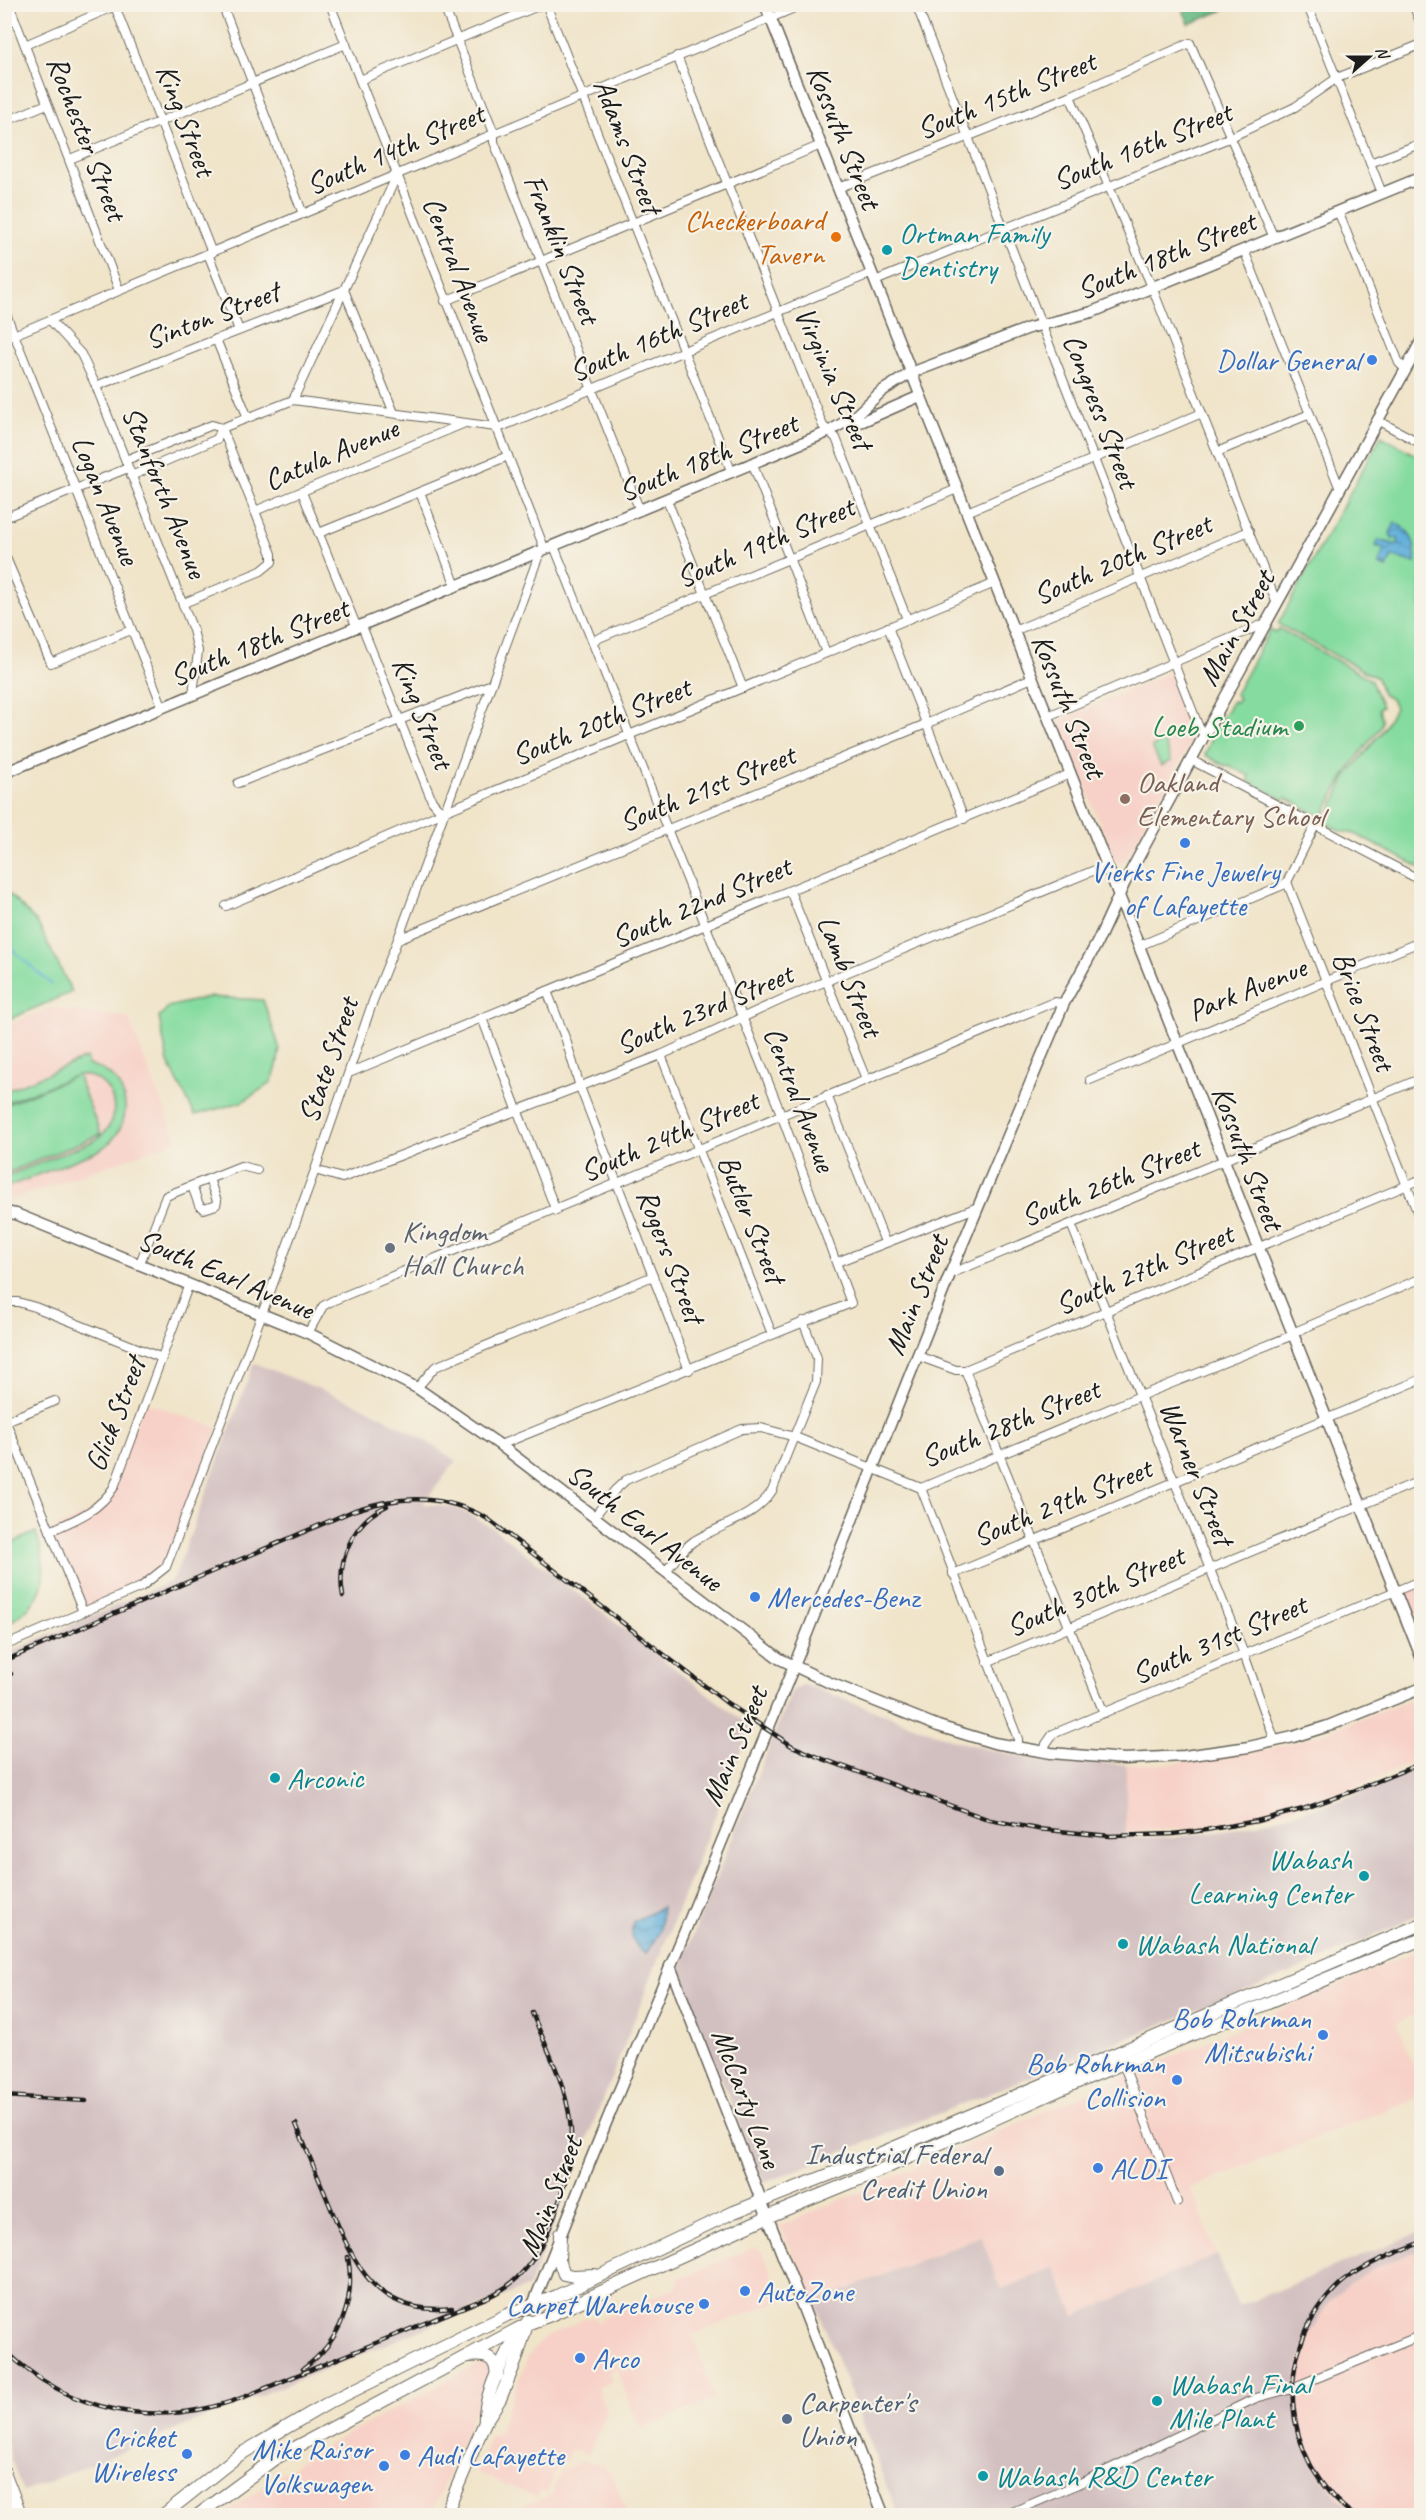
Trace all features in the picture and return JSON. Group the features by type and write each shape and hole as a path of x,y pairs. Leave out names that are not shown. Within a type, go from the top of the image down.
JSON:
{"main road":[{"name":"Kossuth Street","path":"765,4 1422,1659"},
{"name":"South 18th Street","path":"4,773 753,465 828,432 841,426 882,391 911,373 1018,332 1092,312 1422,177"},
{"name":"Main Street","path":"533,2305 560,2234 794,1666 950,1274 1064,1003 1205,734 1422,340"},
{"path":"841,426 863,421 921,396"},
{"name":"South Earl Avenue","path":"5,1212 16,1214 140,1263 308,1333 417,1388 500,1445 780,1659 938,1726 1018,1749 1100,1758 1147,1758 1224,1751 1275,1741 1328,1726 1422,1688"},
{"path":"197,2516 274,2459 526,2324 767,2217 874,2173 1120,2057 1422,1924"},
{"path":"162,2516 239,2455 330,2402 507,2315 557,2296 734,2212 1422,1939"},
{"name":"McCarty Lane","path":"670,1966 884,2516"},
{"path":"560,2234 559,2260 564,2274 573,2277 599,2275"},
{"path":"446,2516 485,2422 500,2398 516,2360 533,2305"},
{"path":"485,2422 486,2407 509,2347 526,2324"},
{"path":"462,2358 480,2355 490,2357 496,2364 497,2377"},
{"path":"4,2472 21,2516"},
{"path":"4,2495 13,2516"}],"street":[{"name":"Rochester Street","path":"9,4 119,290"},
{"path":"222,4 303,214"},
{"name":"Central Avenue","path":"330,4 496,428 547,550 592,641 781,1114 837,1262 851,1303 803,1321"},
{"name":"Franklin Street","path":"443,4 494,133 494,142 640,511"},
{"path":"360,80 544,4"},
{"name":"Adams Street","path":"544,4 583,96 732,473"},
{"name":"South 14th Street","path":"4,339 804,4"},
{"name":"Congress Street","path":"916,4 1200,730 1205,734"},
{"path":"1307,4 1382,193"},
{"path":"1413,4 1422,27"},
{"path":"25,45 116,5"},
{"name":"King Street","path":"116,5 239,330"},
{"name":"South 15th Street","path":"838,188 1070,96 1190,43 1229,138"},
{"path":"70,159 346,44"},
{"name":"South 16th Street","path":"496,428 778,311 1004,229 1229,138 1295,107 1337,78 1422,44"},
{"name":"Virginia Street","path":"677,56 823,426 836,438 907,619"},
{"path":"1070,96 1152,287 1277,604"},
{"path":"4,122 47,105"},
{"path":"1229,138 1274,238"},
{"path":"1370,163 1422,143"},
{"path":"446,301 821,145"},
{"path":"293,400 397,175"},
{"path":"1338,211 1399,363 1405,369"},
{"path":"1244,250 1340,489"},
{"path":"344,290 394,413"},
{"name":"Sinton Street","path":"96,386 344,290"},
{"name":"Logan Avenue","path":"4,309 163,708"},
{"name":"Stanforth Avenue","path":"50,320 81,354 184,603 198,651 193,695"},
{"path":"216,339 248,418"},
{"path":"128,468 212,425 222,428 293,400 496,428"},
{"path":"967,512 1202,413"},
{"path":"1217,452 1310,414"},
{"path":"1377,420 1422,444"},
{"name":"Catula Avenue","path":"184,603 268,567 272,562 272,554 255,511 465,423"},
{"path":"4,518 128,468 217,439 222,428"},
{"path":"222,428 255,511"},
{"path":"319,533 508,456"},
{"path":"753,465 826,653"},
{"name":"South 19th Street","path":"592,641 957,489"},
{"name":"King Street","path":"302,492 432,801 438,808 446,811"},
{"path":"420,492 456,586"},
{"path":"667,500 743,688"},
{"name":"South 20th Street","path":"1014,631 1249,531"},
{"name":"State Street","path":"83,1612 141,1587 165,1567 169,1559 315,1170 373,1001 492,684 547,550"},
{"path":"4,553 51,663 131,630"},
{"name":"South 20th Street","path":"226,906 446,811 994,583"},
{"path":"1048,716 1266,623"},
{"path":"888,627 964,819"},
{"name":"South 21st Street","path":"398,939 926,724 1032,678"},
{"path":"238,783 492,684"},
{"path":"1191,760 1422,881"},
{"name":"South 22nd Street","path":"350,1072 1070,774"},
{"path":"1139,946 1287,882 1316,826"},
{"name":"South 23rd Street","path":"315,1170 342,1178 517,1111 661,1055 783,999 1107,865"},
{"name":"Brice Street","path":"1287,882 1422,1224"},
{"name":"Lamb Street","path":"790,891 866,1079"},
{"name":"Park Avenue","path":"1090,1080 1422,941"},
{"name":"Rogers Street","path":"547,991 566,1040 579,1087 689,1370"},
{"name":"South 24th Street","path":"308,1333 319,1311 332,1301 618,1185 781,1114 1054,1002 1064,1003"},
{"path":"482,1018 556,1210"},
{"name":"Butler Street","path":"661,1055 772,1334"},
{"name":"South 26th Street","path":"950,1274 1422,1078"},
{"path":"827,1095 885,1242"},
{"path":"140,1263 166,1196 241,1166 257,1170"},
{"path":"192,1186 199,1204 204,1209 209,1208 216,1205 217,1201 209,1179"},
{"name":"South 27th Street","path":"965,1370 1422,1179"},
{"path":"837,1262 978,1207"},
{"name":"Warner Street","path":"1071,1224 1176,1481 1244,1654 1275,1741"},
{"path":"417,1388 435,1367 653,1276"},
{"name":"South 28th Street","path":"594,1517 626,1480 742,1428 761,1428 795,1437 921,1488 1293,1335 1297,1331 1422,1278"},
{"name":"Glick Street","path":"50,1531 88,1513 108,1496 117,1479 189,1284"},
{"path":"4,1302 18,1302 35,1307 162,1358"},
{"path":"500,1445 689,1370 803,1321 817,1358 816,1382 772,1491 766,1501 740,1520 688,1545 665,1572"},
{"path":"918,1356 956,1370 965,1370 1104,1713"},
{"name":"South 29th Street","path":"952,1574 1422,1379"},
{"path":"4,1646 83,1612 5,1419 55,1401"},
{"name":"South 30th Street","path":"987,1662 1422,1480"},
{"path":"921,1488 952,1574 1018,1739 1018,1749"},
{"name":"South 31st Street","path":"1044,1752 1053,1734 1422,1580"},
{"path":"1120,2057 1177,2202"},
{"path":"1004,2516 1074,2486 1257,2398 1292,2388 1422,2335"}],"shaded area":[{"name":"Oakland Elementary School","path":"1169,673 1193,738 1126,860 1116,863 1058,720"},
{"path":"50,1008 128,1017 177,1141 5,1202 5,1026"},
{"path":"254,1363 367,1408 426,1441 456,1461 423,1504 455,1507 493,1528 752,1728 745,1740 529,2286 23,2492 5,2442 5,1654 169,1582 175,1576"},
{"path":"145,1402 218,1428 169,1559 153,1578 83,1612 50,1531 88,1513 108,1496"},
{"path":"1421,1580 1421,1659 1395,1591"},
{"path":"803,1684 953,1740 986,1749 1045,1761 1126,1764 1126,1838 1172,1838 1230,1829 1290,1815 1343,1799 1421,1766 1421,1914 1303,1968 764,2183 678,1972 792,1690"},
{"path":"1421,1696 1421,1759 1352,1789 1278,1812 1195,1828 1125,1832 1126,1764 1171,1764 1270,1749 1319,1735"},
{"path":"1421,1949 1421,2012 1397,2023 1421,2085 1421,2096 1191,2188 1217,2254 1075,2316 1055,2267 1001,2290 981,2236 815,2302 780,2226"},
{"path":"1421,2232 1421,2249 1370,2270 1330,2301 1305,2343 1296,2377 1298,2412 1305,2446 1319,2473 1339,2498 1364,2515 898,2515 815,2302 981,2236 1001,2290 1055,2267 1075,2316 1217,2254 1238,2306"},
{"path":"755,2247 763,2252 782,2300 692,2335 715,2399 642,2428 637,2422 601,2330 615,2369 609,2373 612,2382 598,2387 607,2411 588,2455 571,2449 566,2461 560,2459 547,2493 540,2490 537,2497 476,2473 490,2437 498,2432 528,2357 543,2339 588,2317 596,2318 599,2325 601,2318 676,2288 680,2278"},
{"path":"1421,2249 1421,2515 1364,2515 1339,2498 1319,2473 1305,2446 1298,2412 1296,2377 1305,2343 1330,2301 1370,2270"},
{"path":"486,2362 490,2367 486,2383 431,2515 221,2516 312,2453"},
{"path":"586,2460 589,2463 603,2465 611,2472 628,2515 499,2515 552,2495 560,2471"}],"green space":[{"path":"1181,5 1236,5 1189,24"},
{"path":"1381,436 1421,458 1421,868 1355,834 1340,831 1326,823 1345,778 1383,730 1395,708 1391,699 1382,694 1377,678 1278,624"},
{"name":"Loeb Stadium","path":"1280,629 1365,676 1371,681 1382,707 1379,709 1382,721 1380,728 1348,771 1323,818 1248,781 1250,776 1205,755 1218,723 1233,701 1236,702 1239,698 1235,694 1270,630 1276,633"},
{"path":"1164,741 1171,761 1161,766 1152,747"},
{"path":"5,890 37,922 72,992 5,1021"},
{"path":"209,997 263,1000 280,1049 271,1083 242,1102 195,1115 168,1062 159,1018 168,1007"},
{"path":"86,1058 88,1065 103,1070 114,1079 122,1091 125,1104 124,1117 119,1130 111,1142 98,1151 5,1188 5,1177 93,1141 104,1133 111,1123 114,1112 113,1100 108,1090 101,1082 77,1075 101,1134 5,1174 5,1105 75,1076 5,1103 5,1091"},
{"path":"36,1532 43,1562 42,1586 30,1607 5,1625 5,1546"}],"water":[{"path":"1395,523 1406,530 1412,539 1415,563 1392,556 1387,568 1379,565 1384,549 1376,546 1378,540 1398,545 1398,538 1392,538 1390,533"},
{"path":"662,1907 660,1931 646,1954 638,1948 634,1941 633,1922"}],"waterway":[{"path":"4,922 14,951 51,984"}],"railway":[{"path":"4,1661 355,1510 406,1500 439,1501 456,1505 488,1519 727,1703 792,1746 990,1820 1038,1829 1110,1836 1173,1834 1206,1830 1257,1821 1303,1809 1422,1763"},
{"path":"343,1596 342,1569 350,1543 356,1531 365,1521 375,1512 387,1506"},
{"path":"4,1677 11,1674"},
{"path":"4,2349 30,2371 57,2389 87,2402 117,2410 148,2413 180,2412 212,2407 244,2397 486,2298 504,2288 520,2275 542,2244 559,2202 569,2159 571,2139 568,2107 555,2066 532,2013"},
{"path":"4,2096 86,2101"},
{"path":"296,2124 348,2248 372,2282 386,2295 404,2304 426,2309 452,2308"},
{"path":"1355,2516 1330,2493 1311,2466 1299,2435 1293,2403 1294,2371 1303,2340 1318,2310 1340,2284 1369,2265 1422,2242"},
{"path":"303,2369 327,2346 342,2320 350,2290 348,2257"}],"place":[{"name":"Checkerboard Tavern","path":"836,237"},
{"name":"Ortman Family Dentistry","path":"887,250"},
{"name":"Dollar General","path":"1372,360"},
{"name":"Loeb Stadium","path":"1299,726"},
{"name":"Oakland Elementary School","path":"1125,799"},
{"name":"Vierks Fine Jewelry of Lafayette","path":"1185,843"},
{"name":"Kingdom Hall Church","path":"390,1248"},
{"name":"Mercedes-Benz","path":"755,1597"},
{"name":"Arconic","path":"275,1778"},
{"name":"Wabash Learning Center","path":"1364,1876"},
{"name":"Wabash National","path":"1123,1944"},
{"name":"Bob Rohrman Mitsubishi","path":"1323,2035"},
{"name":"Bob Rohrman Collision","path":"1177,2080"},
{"name":"ALDI","path":"1098,2168"},
{"name":"Industrial Federal Credit Union","path":"999,2171"},
{"name":"AutoZone","path":"745,2291"},
{"name":"Carpet Warehouse","path":"704,2304"},
{"name":"Arco","path":"580,2358"},
{"name":"Wabash Final Mile Plant","path":"1157,2401"},
{"name":"Carpenter's Union","path":"787,2419"},
{"name":"Cricket Wireless","path":"187,2454"},
{"name":"Audi Lafayette","path":"405,2455"},
{"name":"Mike Raisor Volkswagen","path":"384,2466"},
{"name":"Wabash R&D Center","path":"983,2476"}]}
